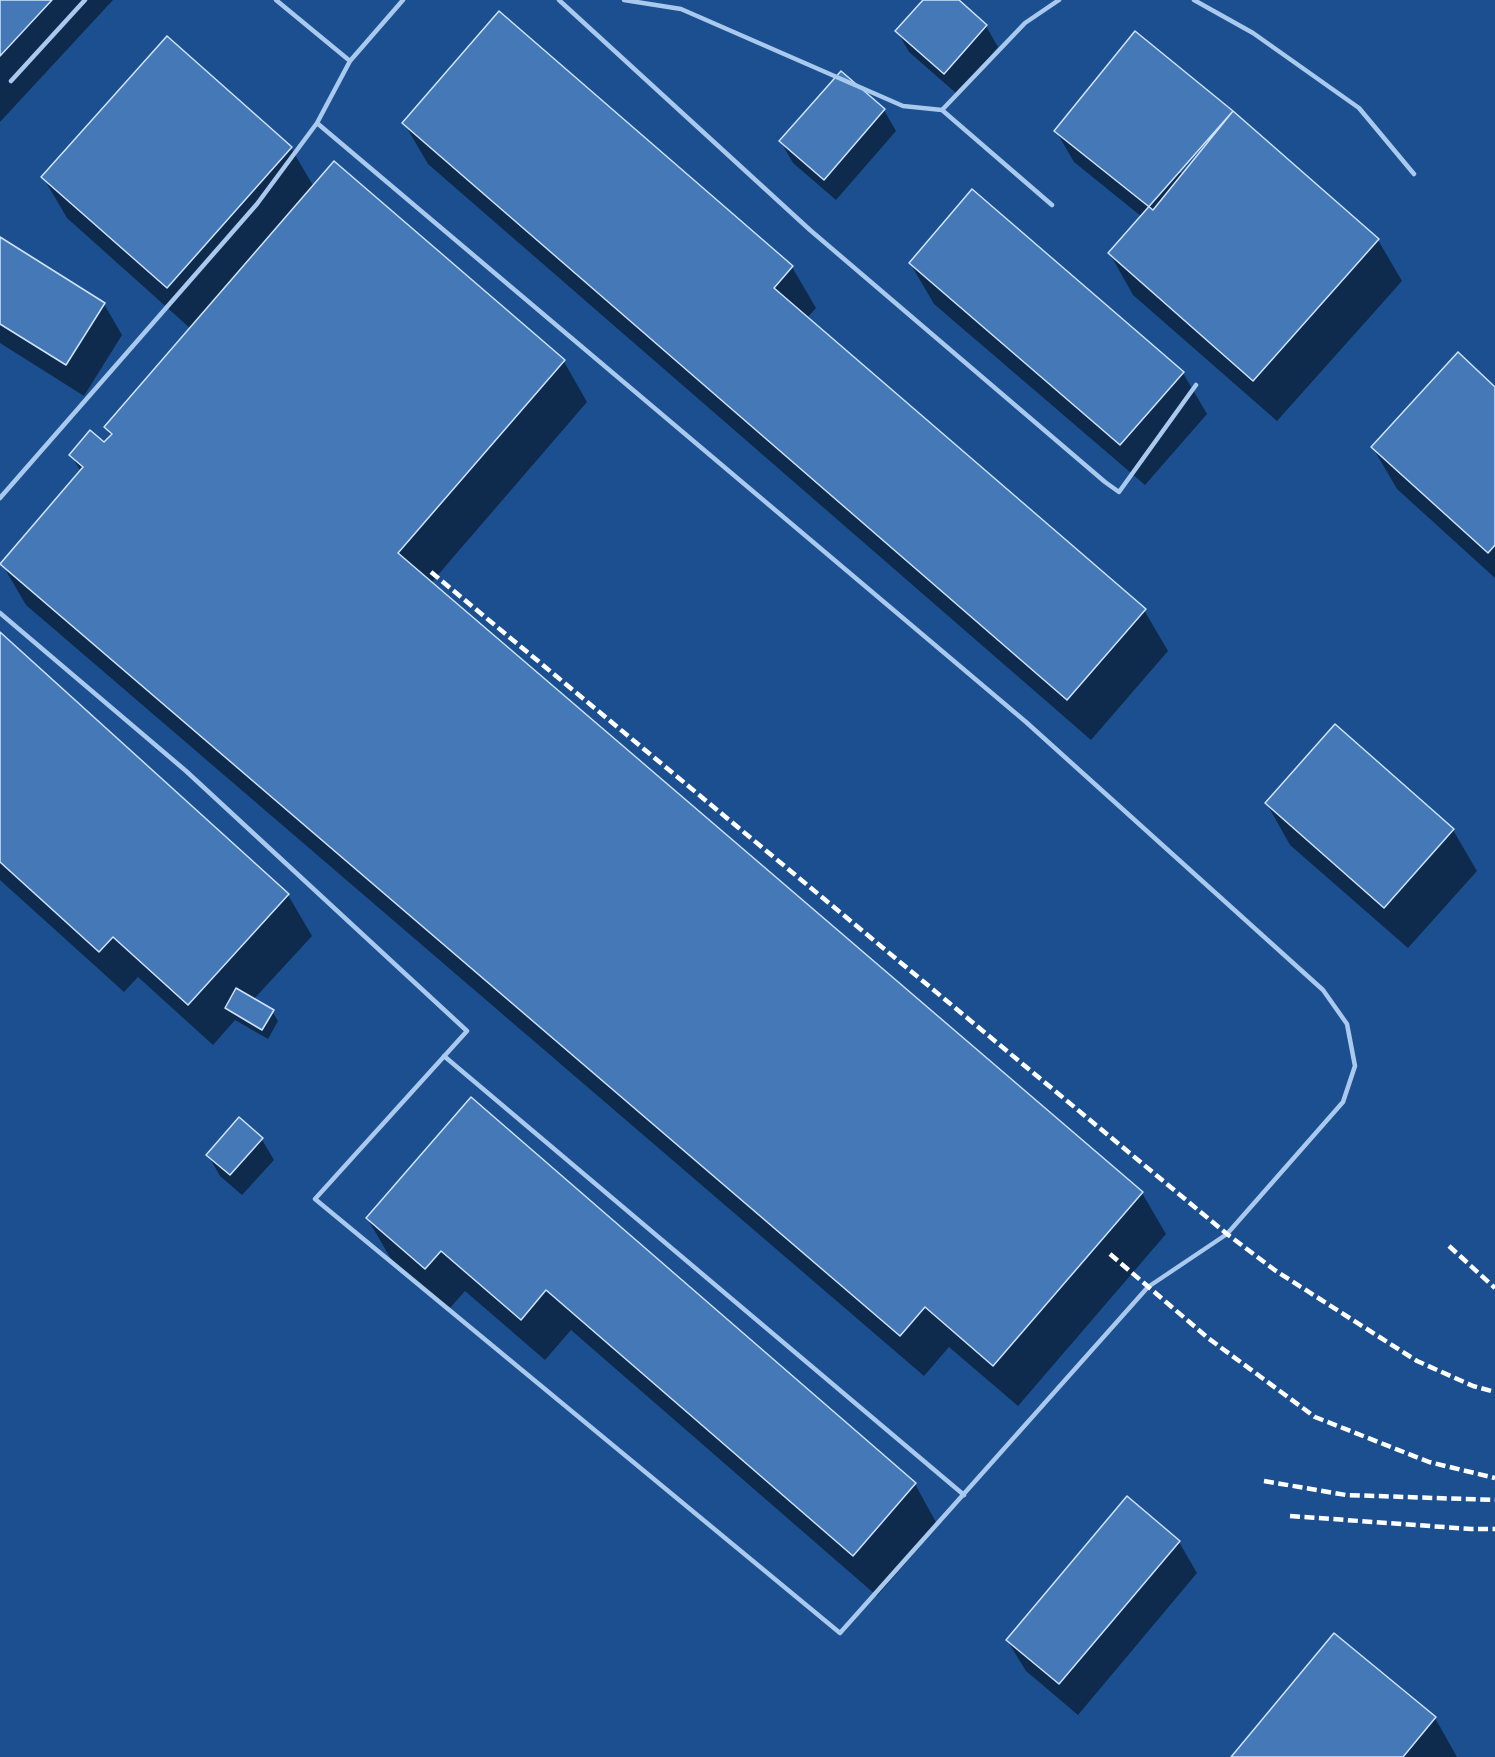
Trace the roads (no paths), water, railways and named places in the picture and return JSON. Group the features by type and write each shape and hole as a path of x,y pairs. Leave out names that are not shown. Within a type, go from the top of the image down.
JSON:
{"lane":[{"path":"11,81 85,0"},
{"path":"276,0 350,61"},
{"path":"0,498 257,204 316,123 350,61 403,0"},
{"path":"559,0 810,230 1119,492 1196,386"},
{"path":"624,0 681,9 903,106 942,110 1052,205"},
{"path":"942,110 1025,23 1059,0"},
{"path":"1194,0 1253,33 1359,108 1414,174"},
{"path":"0,613 186,771 467,1031 315,1199 840,1633 1148,1287 1227,1234 1343,1102 1354,1066 1347,1024 1323,990 1026,722 316,123"},
{"path":"444,1056 963,1495"}],"railway":[{"path":"431,572 1227,1234 1276,1271 1417,1361 1473,1386 1495,1392"},
{"path":"1449,1246 1495,1288"},
{"path":"1110,1254 1208,1338 1315,1417 1429,1462 1495,1478"},
{"path":"1264,1481 1346,1495 1495,1500"},
{"path":"1290,1516 1495,1529"}]}
